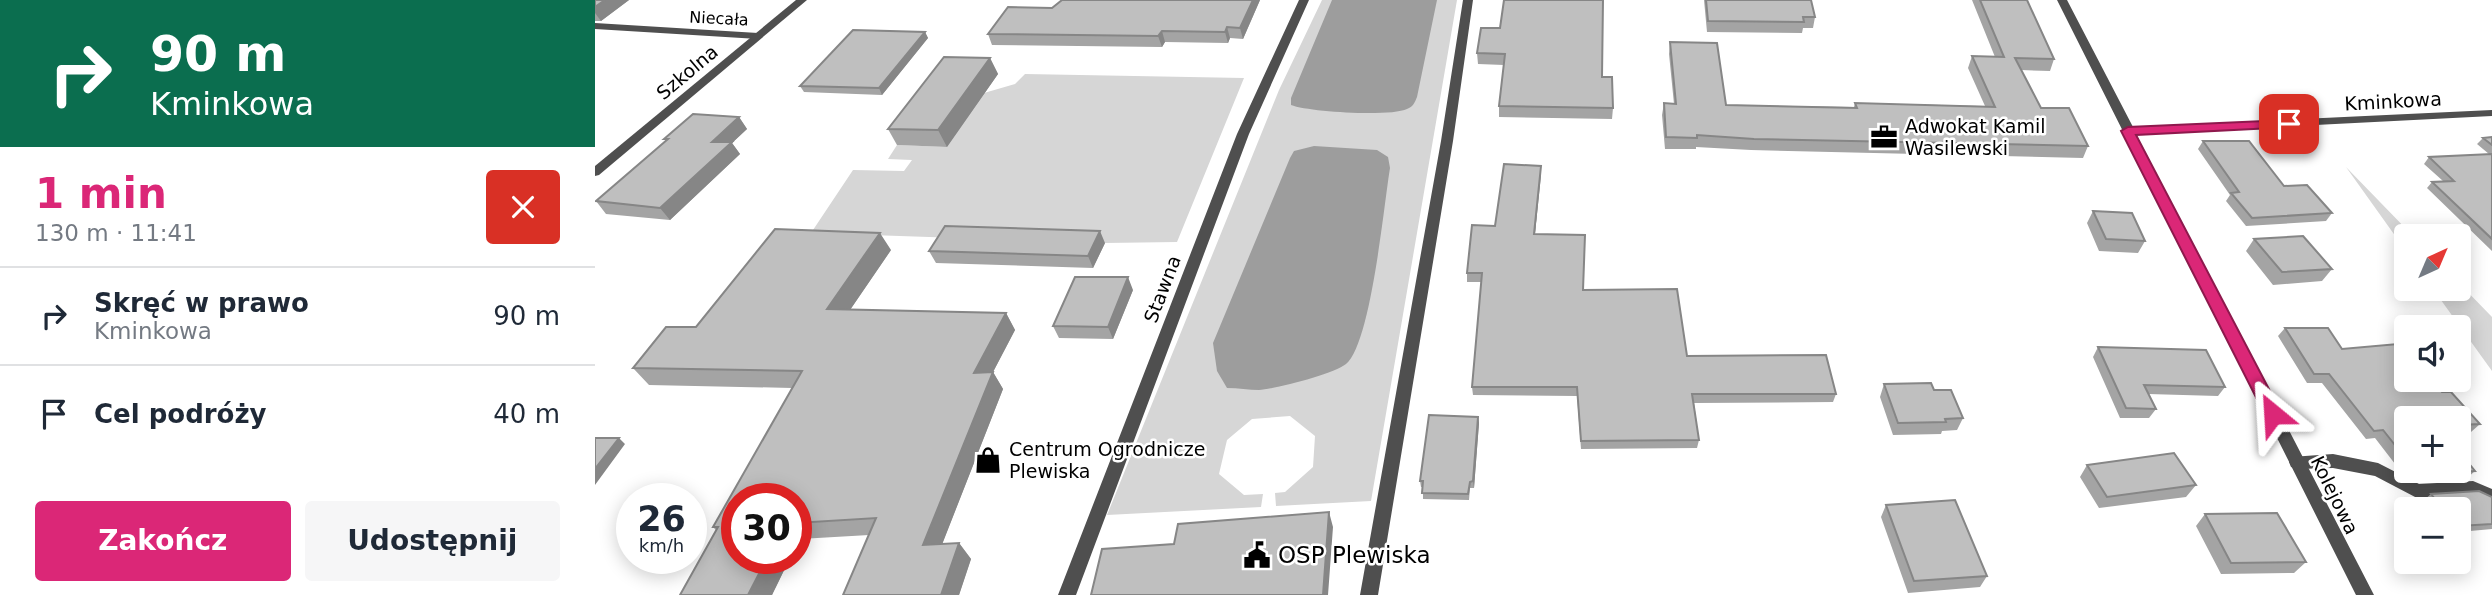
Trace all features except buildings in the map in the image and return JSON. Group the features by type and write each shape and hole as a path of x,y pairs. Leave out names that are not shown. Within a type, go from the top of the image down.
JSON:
{"street":[{"name":"Szkolna","path":"595,172 802,0"},
{"name":"Stawna","path":"1067,595 1243,134 1304,0"},
{"path":"1370,595 1447,141 1468,0"},
{"name":"Kolejowa","path":"2062,0 2365,595"},
{"name":"Niecała","path":"595,26 758,36"},
{"name":"Kminkowa","path":"2128,131 2492,113"},
{"path":"2297,461 2333,461 2378,470 2417,491 2473,488 2492,496"}],"shaded area":[{"path":"1322,0 1457,0 1371,501 1276,506 1275,493 1285,492 1313,467 1315,436 1290,416 1252,419 1227,440 1219,474 1244,495 1263,494 1261,507 1107,515 1279,90"},
{"path":"1332,0 1437,0 1417,97 1411,107 1384,113 1349,113 1291,105 1291,98"},
{"path":"1025,74 1244,78 1177,242 1105,243 811,233 853,170 904,171 912,160 888,159 897,145 947,147 984,93 1015,84"},
{"path":"1314,146 1377,150 1388,157 1390,168 1380,241 1363,330 1355,351 1346,364 1330,372 1267,389 1227,388 1217,371 1213,343 1290,158 1294,151"},
{"path":"2346,167 2401,224 2394,224 2394,234"},
{"path":"2471,295 2492,317 2492,371 2471,342 2471,315 2452,315 2442,301 2471,301"}],"place":[{"name":"Adwokat Kamil Wasilewski","path":"1884,137"},
{"name":"Centrum Ogrodnicze Plewiska","path":"988,460"},
{"name":"OSP Plewiska","path":"1257,555"}],"route":[{"path":"2273,414 2128,131 2289,124"}]}
